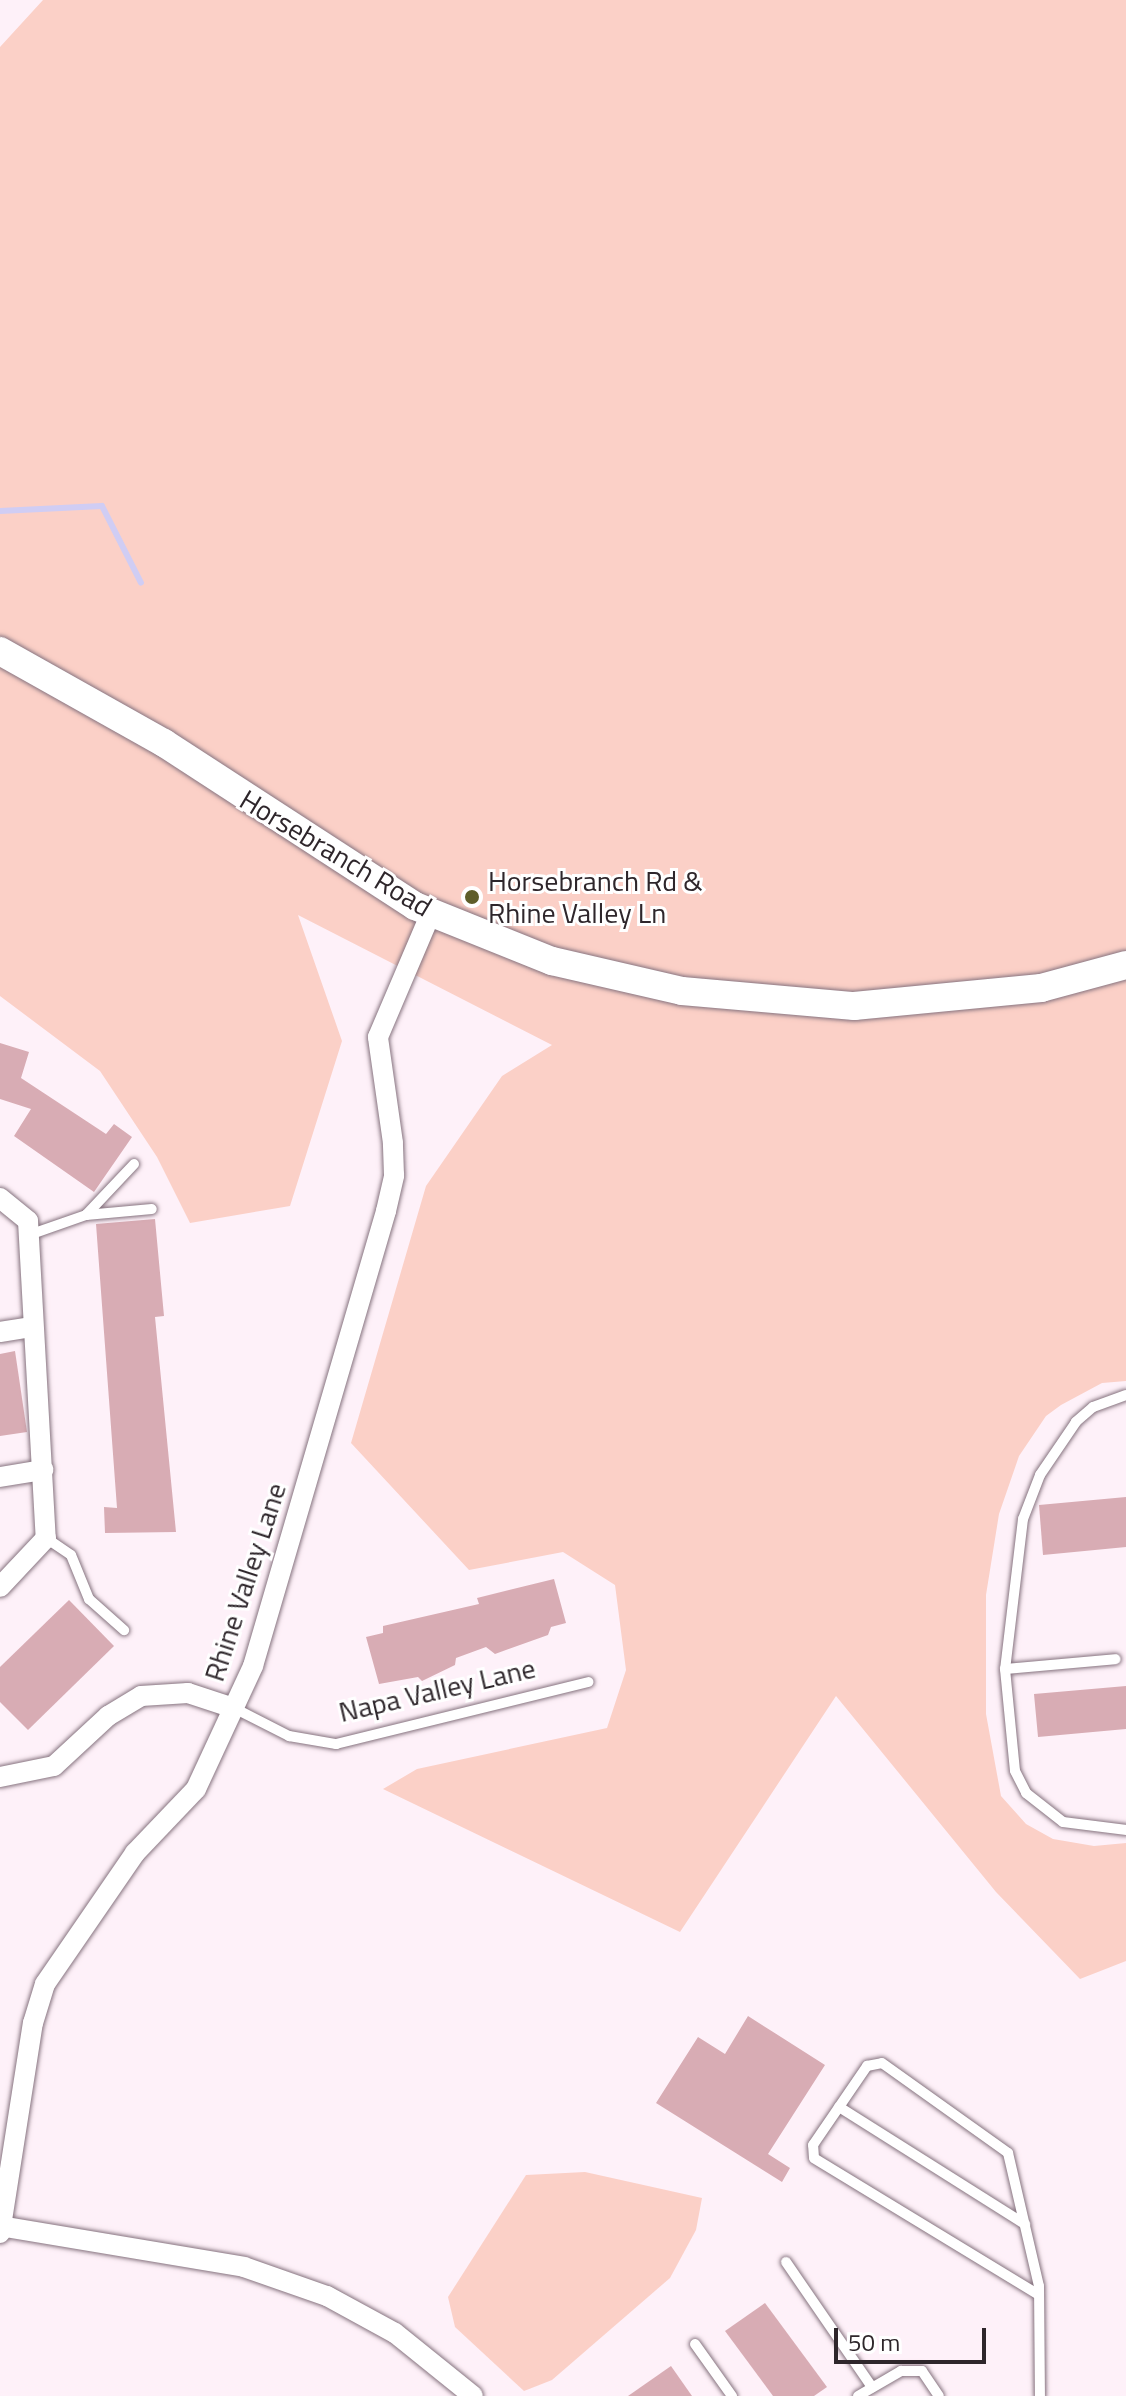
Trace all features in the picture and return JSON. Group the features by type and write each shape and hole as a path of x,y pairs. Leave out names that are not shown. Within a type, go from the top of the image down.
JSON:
{"street":[{"name":"Horsebranch Road","path":"0,651 164,743 335,859 431,913 586,969 682,991 780,1003 854,1006 974,998 1041,988 1126,965"},
{"name":"Rhine Valley Lane","path":"1,2228 33,2023 45,1984 135,1853 196,1789 253,1666 386,1211 394,1175 393,1143 378,1037 431,913"},
{"path":"0,1198 28,1221 25,1236 46,1538 0,1587"},
{"path":"0,1332 31,1327"},
{"path":"0,1477 43,1470"},
{"name":"Napa Valley Lane","path":"0,1777 54,1766 108,1716 141,1696 188,1693 234,1708"},
{"path":"1,2228 244,2267 327,2296 395,2333 473,2396"}],"lane":[{"path":"86,1215 134,1164"},
{"path":"25,1236 86,1215 152,1209"},
{"path":"1126,1395 1093,1407 1076,1422 1040,1475 1023,1519 1005,1669 1015,1771 1026,1793 1063,1822 1126,1830"},
{"path":"46,1538 71,1555 89,1599 124,1630"},
{"path":"1005,1669 1116,1659"},
{"name":"Napa Valley Lane","path":"234,1708 289,1736 336,1744 588,1682"},
{"path":"1039,2295 814,2158 813,2145 867,2066 882,2063 998,2141 1008,2153 1039,2295 1040,2396"},
{"path":"839,2107 1025,2224"},
{"path":"786,2262 872,2387"},
{"path":"695,2344 732,2396"},
{"path":"858,2396 901,2371 922,2371 939,2396"}],"shaded area":[{"path":"43,0 1126,0 1126,1381 1102,1383 1061,1405 1046,1416 1019,1456 999,1514 986,1595 986,1714 1001,1796 1026,1824 1053,1839 1094,1846 1126,1843 1126,1961 1080,1979 996,1892 836,1696 680,1932 383,1789 417,1769 607,1728 626,1670 615,1585 563,1552 469,1570 351,1443 426,1186 502,1076 552,1045 298,915 342,1041 290,1206 190,1223 157,1157 100,1071 0,996 0,47"},
{"path":"585,2172 702,2198 696,2230 670,2278 552,2380 524,2391 455,2327 448,2297 526,2175"}],"building":[{"path":"0,1043 29,1052 21,1078 106,1134 114,1124 132,1137 94,1192 14,1136 31,1109 0,1099"},
{"path":"155,1219 164,1316 155,1317 176,1532 105,1533 104,1507 117,1508 96,1224"},
{"path":"15,1351 27,1432 0,1436 0,1354"},
{"path":"1126,1497 1126,1547 1043,1555 1039,1505"},
{"path":"554,1579 566,1623 551,1627 548,1635 495,1654 486,1647 456,1658 455,1665 422,1681 418,1677 379,1684 366,1637 383,1633 383,1626 479,1604 477,1598"},
{"path":"69,1600 114,1646 28,1730 0,1702 0,1667"},
{"path":"1126,1686 1126,1729 1038,1737 1034,1694"},
{"path":"748,2016 825,2065 768,2154 790,2168 782,2182 656,2103 698,2037 725,2054"},
{"path":"765,2303 827,2387 814,2396 773,2396 725,2331"},
{"path":"671,2366 692,2396 628,2396"}],"waterway":[{"path":"0,511 102,506 141,583"}],"place":[{"name":"Horsebranch Rd & Rhine Valley Ln","path":"472,897"}]}
